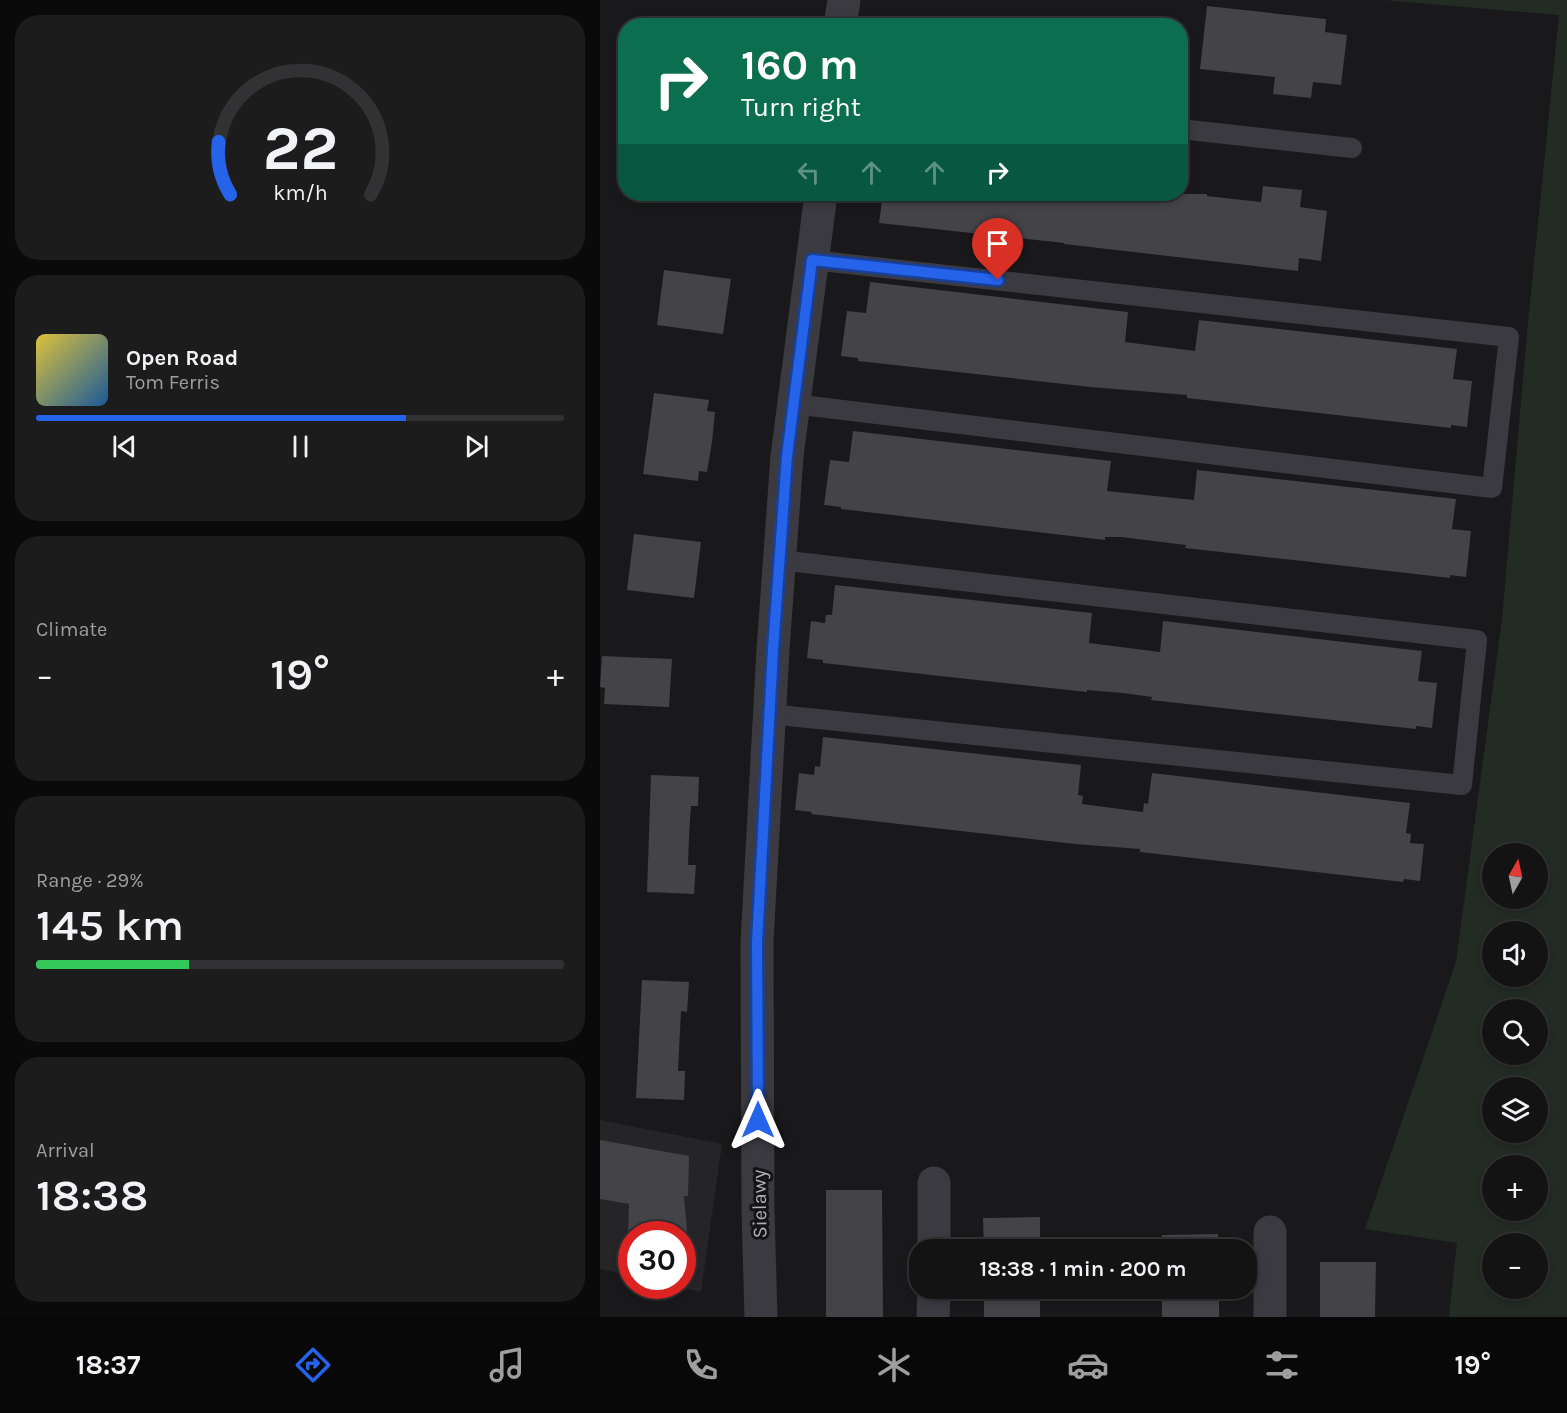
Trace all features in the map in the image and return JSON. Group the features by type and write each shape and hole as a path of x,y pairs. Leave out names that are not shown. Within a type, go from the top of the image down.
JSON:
{"street":[{"path":"841,18 844,0"},
{"name":"Sielawy","path":"761,1317 758,1210 757,942 769,714 779,560 793,404 820,201"},
{"path":"934,1183 934,1239"},
{"path":"1270,1232 1270,1317"},
{"path":"933,1317 934,1299"}],"lane":[{"path":"1188,130 1352,148"},
{"path":"793,404 1492,488 1509,337 812,260"},
{"path":"769,714 1461,785 1477,640 779,560"}],"shaded area":[{"path":"1384,0 1567,0 1567,1317 1449,1317 1457,1243 1365,1229 1456,962 1502,619 1528,322 1559,15"},
{"path":"600,1120 722,1144 701,1292 696,1291 696,1221 618,1221 618,1273 600,1269"}],"building":[{"path":"1207,6 1326,19 1325,32 1347,35 1341,85 1313,82 1311,98 1273,94 1275,77 1200,69"},
{"path":"1263,186 1302,190 1300,207 1327,211 1321,261 1299,258 1298,271 879,223 882,201 1188,201 1188,194 1207,194 1207,196 1261,202"},
{"path":"664,270 731,279 723,334 657,325"},
{"path":"870,282 1128,312 1125,342 1195,351 1199,320 1457,349 1453,379 1472,381 1467,427 1451,425 1451,428 1187,398 1187,395 1091,387 858,361 858,358 841,356 847,311 866,313"},
{"path":"654,393 709,400 707,411 715,412 707,472 699,471 698,481 643,474"},
{"path":"853,431 1111,461 1107,491 1194,500 1197,470 1456,499 1452,529 1471,531 1466,577 1450,575 1450,578 1185,548 1186,545 1121,537 1105,537 1105,540 841,509 841,507 824,505 830,460 849,462"},
{"path":"634,534 701,542 694,598 627,590"},
{"path":"835,585 1092,613 1089,643 1160,652 1163,621 1422,651 1418,681 1437,683 1432,728 1416,726 1416,729 1151,700 1152,697 1123,693 1087,690 1087,692 823,663 823,660 807,658 811,621 825,623 826,615 832,615"},
{"path":"602,656 672,659 669,707 604,704 605,688 600,687"},
{"path":"823,737 1081,765 1078,795 1083,796 1082,804 1143,812 1144,803 1148,804 1152,773 1410,803 1406,833 1411,834 1410,843 1424,844 1420,881 1404,879 1403,882 1140,852 1140,849 1075,844 811,814 812,812 795,810 799,773 814,775 815,766 820,767"},
{"path":"651,775 699,777 698,806 691,806 689,836 688,865 696,865 694,894 647,892"},
{"path":"642,980 689,982 687,1012 681,1011 678,1071 685,1071 684,1100 636,1098"},
{"path":"600,1140 689,1156 688,1196 684,1196 686,1221 629,1221 629,1204 600,1199"},
{"path":"826,1190 882,1190 883,1317 826,1317"},
{"path":"1040,1217 1040,1239 984,1239 983,1218"},
{"path":"1218,1234 1218,1239 1162,1239 1162,1235"},
{"path":"1320,1262 1376,1262 1375,1317 1320,1317"},
{"path":"984,1299 1040,1299 1040,1317 984,1317"},
{"path":"1162,1299 1219,1299 1219,1317 1162,1317"}],"route":[{"path":"758,1120 757,942 773,650 787,456 812,260 998,280"}]}
